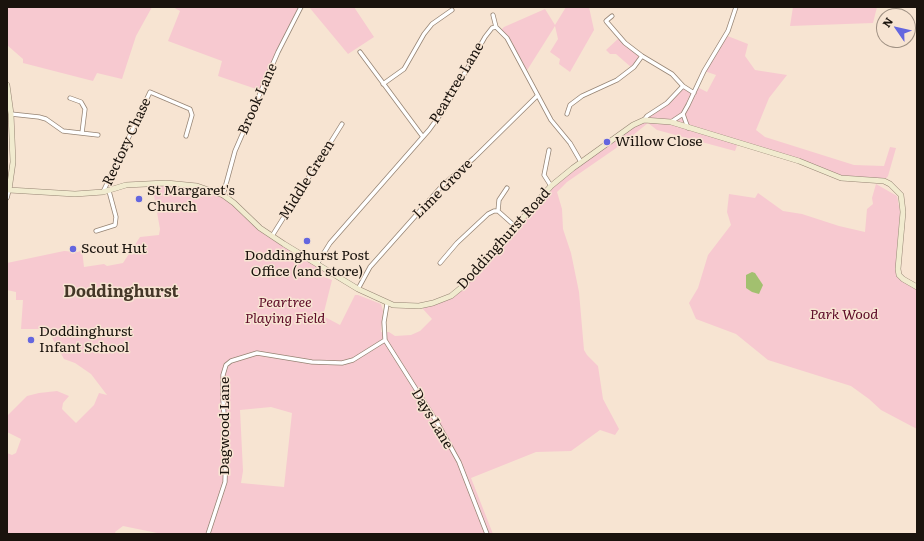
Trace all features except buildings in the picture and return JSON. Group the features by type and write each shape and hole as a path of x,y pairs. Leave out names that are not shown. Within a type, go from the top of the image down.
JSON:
{"street":[{"name":"Brook Lane","path":"223,195 235,151 278,52 301,7"},
{"path":"671,122 683,114 704,71 728,31 736,7"},
{"path":"383,84 404,69 424,34 432,24 452,10"},
{"path":"492,15 496,27 507,38 551,120 570,143 582,162"},
{"path":"612,16 606,21 625,43 642,56 672,74 683,86 694,92"},
{"name":"Peartree Lane","path":"316,264 330,243 423,137 445,108 485,37 492,28 496,27"},
{"path":"360,52 423,137"},
{"path":"567,114 570,105 582,96 617,80 634,67 642,56"},
{"path":"7,85 11,114 9,137 13,162 7,198"},
{"path":"644,120 647,116 667,103 683,86"},
{"name":"Rectory Chase","path":"106,191 150,92 190,109 192,115 186,136"},
{"name":"Lime Grove","path":"358,289 370,267 442,186 474,158 537,96"},
{"path":"70,98 81,102 85,108 82,133"},
{"path":"11,114 46,119 63,131 98,135"},
{"path":"683,114 688,128"},
{"name":"Doddinghurst Road","path":"9,190 75,194 106,191 126,185 166,183 197,186 223,195 234,203 248,218 272,236 358,289 387,304 419,306 433,304 451,296 462,287 551,186 633,125 644,120"},
{"path":"644,120 671,122 799,161 841,178 884,181 890,184 901,195 903,212 898,269 899,275 917,287"},
{"name":"Middle Green","path":"272,236 342,124"},
{"path":"549,150 544,175 551,186"},
{"path":"498,211 499,200 507,188"},
{"path":"96,230 115,225 116,217 106,191"},
{"path":"498,211 516,227"},
{"path":"440,262 457,242 488,214 498,211"},
{"path":"385,340 384,322 387,304"},
{"name":"Dagwood Lane","path":"208,534 225,482 226,443 222,400 226,365 231,361 257,353 312,362 342,363 353,360 385,340"},
{"name":"Days Lane","path":"385,340 438,424 459,462 487,534"}],"green space":[{"path":"7,7 152,7 136,36 122,79 97,73 93,81 23,63 23,59 7,45"},
{"path":"173,7 301,7 278,52 262,91 218,76 222,61 168,41 180,11"},
{"path":"309,7 354,7 374,37 348,54"},
{"path":"566,7 589,7 594,30 570,72 559,64 560,59 550,52 558,39 555,26 526,72 501,30 504,27 545,9 555,25"},
{"path":"793,7 877,7 873,23 790,26"},
{"name":"Peartree Playing Field","path":"725,35 748,44 745,56 755,70 787,75 769,98 756,130 765,137 854,165 884,166 890,147 896,148 888,176 884,181 841,178 799,161 738,143 735,151 657,130 648,123 622,144 567,182 557,192 562,209 563,229 571,253 579,292 584,350 598,366 603,399 619,429 615,435 600,430 571,451 536,452 471,478 493,534 162,534 123,526 115,532 116,534 7,534 7,453 12,455 16,453 21,439 7,432 7,416 27,396 57,391 69,396 63,403 62,409 76,423 94,405 99,393 107,395 91,374 75,363 64,359 51,336 42,329 21,329 23,300 16,300 16,292 7,290 7,263 64,251 78,252 82,250 84,267 104,264 107,266 123,263 140,237 159,235 160,229 152,184 197,186 223,195 265,235 323,271 322,276 332,280 323,316 340,325 355,295 358,295 381,304 383,311 381,332 389,332 395,336 411,335 420,331 432,319 423,309 423,305 451,296 551,186 667,103 683,86 694,92 697,87 707,92 716,75 704,71","holes":["271,407 292,413 284,487 241,483 243,471 240,410"]},
{"path":"620,37 642,56 632,68 616,54 610,54 606,50"},
{"name":"Park Wood","path":"876,184 897,196 900,212 896,258 898,260 898,278 917,289 917,429 881,410 851,386 768,360 736,334 696,319 689,303 698,288 708,255 731,225 727,212 729,194 755,198 758,193 783,211 802,214 839,226 865,232 867,209 873,204 872,198"}],"shaded area":[{"path":"752,272 755,273 763,285 759,294 746,288 746,275"}],"place":[{"name":"Willow Close","path":"607,142"},
{"name":"St Margaret's Church","path":"139,199"},
{"name":"Doddinghurst Post Office (and store)","path":"307,241"},
{"name":"Scout Hut","path":"73,249"},
{"name":"Doddinghurst Infant School","path":"31,340"}],"district":[{"name":"Doddinghurst","path":"121,292"}]}
